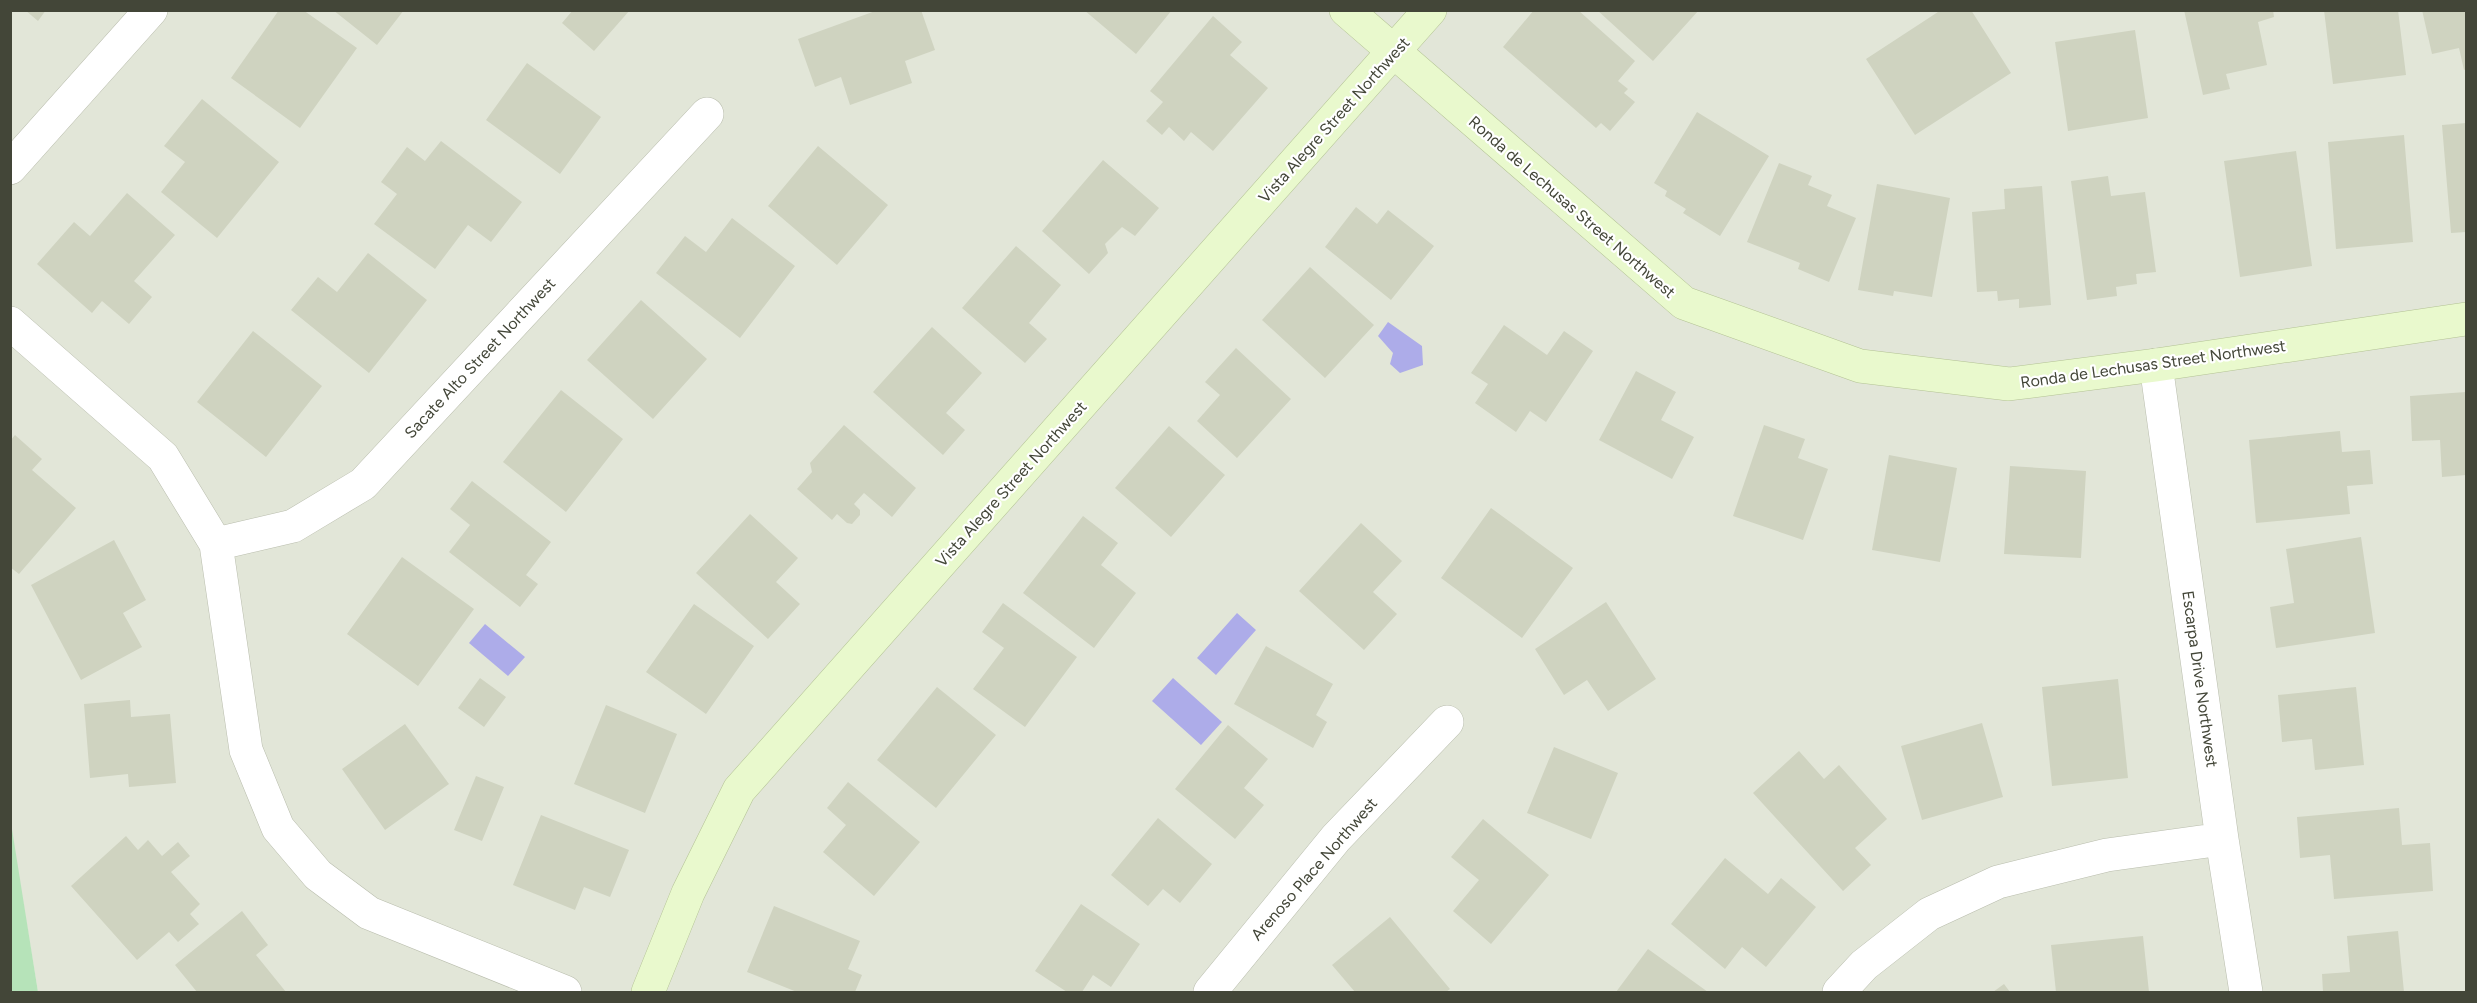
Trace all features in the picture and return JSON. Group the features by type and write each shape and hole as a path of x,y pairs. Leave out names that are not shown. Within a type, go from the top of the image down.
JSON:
{"street":[{"path":"10,168 151,10"},
{"name":"Ronda de Lechusas Street Northwest","path":"1346,10 1684,303 1860,366 2009,384 2156,365 2466,319"},
{"name":"Vista Alegre Street Northwest","path":"648,993 688,893 739,790 1430,10"},
{"name":"Sacate Alto Street Northwest","path":"216,544 293,526 363,484 707,114"},
{"path":"10,323 163,457 216,544 246,750 278,828 318,875 369,913 565,993"},
{"name":"Escarpa Drive Northwest","path":"2156,365 2222,839 2246,993"},
{"name":"Arenoso Place Northwest","path":"1210,993 1336,838 1447,722"},
{"path":"1839,993 1864,965 1929,914 1998,882 2107,855 2222,839"}],"shaded area":[{"path":"10,11 2466,11 2466,992 38,992 10,823"}],"green space":[{"path":"11,823 38,992 11,992"}],"water":[{"path":"1388,322 1422,346 1423,365 1400,373 1390,364 1393,353 1378,336"},
{"path":"1237,613 1256,630 1216,675 1197,658"},
{"path":"485,624 525,657 508,676 469,643"},
{"path":"1173,678 1222,722 1201,745 1152,701"}],"building":[{"path":"25,10 46,10 38,21"},
{"path":"279,10 303,10 357,48 300,128 231,78"},
{"path":"333,10 404,10 377,45"},
{"path":"573,10 630,10 594,51 562,23"},
{"path":"878,10 921,10 935,50 905,61 912,83 850,105 841,77 815,87 798,39"},
{"path":"1084,10 1172,10 1136,54"},
{"path":"1534,10 1578,10 1635,61 1618,81 1628,89 1624,93 1635,102 1610,131 1601,123 1596,128 1503,47"},
{"path":"1597,10 1699,10 1653,61"},
{"path":"1941,10 1971,10 2011,73 1915,135 1866,59"},
{"path":"2184,10 2273,10 2274,17 2258,22 2267,65 2226,74 2230,89 2203,95"},
{"path":"2324,10 2398,10 2406,75 2333,84"},
{"path":"2422,10 2466,10 2466,69 2464,70 2459,48 2432,54"},
{"path":"1213,16 1242,42 1230,55 1268,88 1213,151 1191,132 1184,141 1169,127 1162,135 1146,121 1163,102 1150,91"},
{"path":"2135,30 2148,118 2068,131 2055,42"},
{"path":"527,63 601,117 560,174 486,120"},
{"path":"202,99 279,162 217,238 161,192 185,162 164,146"},
{"path":"1697,112 1769,156 1720,236 1683,213 1686,209 1665,196 1667,191 1654,183"},
{"path":"2466,123 2466,232 2451,233 2442,125"},
{"path":"2404,135 2413,242 2336,249 2328,142"},
{"path":"441,141 522,202 491,242 468,225 435,269 374,224 397,194 381,182 407,147 425,161"},
{"path":"818,146 888,205 837,265 768,206"},
{"path":"2296,151 2312,266 2240,277 2224,161"},
{"path":"1103,160 1159,208 1135,236 1122,227 1105,244 1108,253 1089,274 1042,231"},
{"path":"1779,163 1812,176 1808,185 1832,195 1827,206 1856,218 1829,282 1798,269 1800,263 1747,242"},
{"path":"2108,176 2111,196 2145,192 2156,272 2136,274 2137,284 2116,287 2117,296 2087,300 2071,181"},
{"path":"1877,184 1950,198 1932,297 1894,291 1893,296 1858,290"},
{"path":"2042,186 2051,305 2019,308 2019,299 1998,301 1997,291 1977,292 1972,212 2005,209 2004,189"},
{"path":"127,193 175,235 134,281 152,297 129,324 102,301 92,313 37,264 74,222 90,236"},
{"path":"1356,207 1377,224 1388,210 1434,246 1391,300 1325,247"},
{"path":"732,218 795,266 740,338 656,273 685,236 706,252"},
{"path":"1016,246 1061,285 1029,323 1047,339 1025,363 962,308"},
{"path":"368,253 427,300 369,373 291,310 318,277 337,292"},
{"path":"1310,267 1374,325 1325,378 1262,320"},
{"path":"641,300 707,359 653,419 587,360"},
{"path":"1504,325 1547,355 1564,331 1593,351 1546,422 1530,411 1516,432 1475,403 1488,384 1471,373"},
{"path":"932,327 982,373 946,413 965,430 943,455 873,392"},
{"path":"253,331 322,386 266,457 197,402"},
{"path":"1236,348 1291,399 1237,458 1197,421 1220,395 1205,382"},
{"path":"1636,371 1676,392 1661,420 1694,437 1672,479 1599,440"},
{"path":"561,390 623,439 566,512 503,462"},
{"path":"2466,392 2466,475 2442,477 2440,440 2412,441 2410,396"},
{"path":"844,425 916,488 892,517 864,493 854,504 860,510 860,515 852,524 847,523 837,514 832,520 797,489 812,472 810,463"},
{"path":"1764,425 1805,439 1798,458 1828,469 1803,540 1733,516"},
{"path":"1169,426 1225,475 1171,537 1115,488"},
{"path":"2340,431 2342,452 2370,450 2373,484 2347,486 2350,514 2256,523 2249,440"},
{"path":"15,435 42,459 32,470 76,508 19,574 10,567 10,441"},
{"path":"1889,455 1957,468 1940,562 1872,550"},
{"path":"2010,466 2086,471 2081,558 2004,554"},
{"path":"472,481 551,542 526,575 538,584 520,607 449,552 470,525 450,509"},
{"path":"1491,508 1573,568 1522,638 1441,578"},
{"path":"750,514 798,558 776,582 800,604 768,639 696,573"},
{"path":"1083,516 1118,543 1101,565 1136,593 1094,648 1023,593"},
{"path":"1361,523 1402,561 1373,592 1397,614 1364,650 1299,591"},
{"path":"2361,537 2375,633 2276,648 2270,607 2294,603 2286,549"},
{"path":"114,540 146,600 123,613 142,647 81,680 31,585"},
{"path":"402,557 474,609 418,686 347,634"},
{"path":"1606,602 1656,679 1608,711 1587,680 1564,695 1535,649"},
{"path":"1003,603 1077,657 1025,727 973,689 1004,648 982,632"},
{"path":"694,604 754,646 706,714 646,672"},
{"path":"1266,646 1333,684 1316,715 1327,722 1313,748 1234,704"},
{"path":"480,678 506,697 484,727 458,708"},
{"path":"2118,679 2128,778 2052,786 2042,687"},
{"path":"937,687 996,735 936,808 877,760"},
{"path":"2356,687 2364,765 2315,770 2312,739 2282,742 2278,695"},
{"path":"130,700 131,717 170,714 176,783 129,787 128,774 90,778 84,704"},
{"path":"606,705 677,734 645,813 574,784"},
{"path":"1982,723 2003,797 1922,820 1901,746"},
{"path":"405,724 449,784 385,830 342,769"},
{"path":"1228,725 1268,759 1244,788 1264,805 1235,839 1175,789"},
{"path":"1554,747 1618,773 1591,839 1527,813"},
{"path":"1799,751 1824,779 1839,765 1887,819 1855,848 1871,865 1843,891 1753,793"},
{"path":"476,776 504,787 482,841 454,830"},
{"path":"848,782 920,842 874,896 823,852 846,825 827,808"},
{"path":"2399,808 2402,845 2430,843 2433,891 2334,899 2330,855 2300,858 2297,817"},
{"path":"541,815 629,850 610,897 584,887 575,910 513,885"},
{"path":"1158,818 1212,864 1180,903 1163,889 1148,906 1111,875"},
{"path":"1483,819 1549,875 1491,944 1453,911 1479,880 1451,857"},
{"path":"126,836 138,850 148,840 162,856 178,842 190,856 171,872 200,904 190,914 199,924 178,942 169,932 137,960 71,886"},
{"path":"1725,858 1768,894 1781,878 1816,907 1766,967 1742,947 1725,969 1671,924"},
{"path":"1081,904 1140,944 1111,987 1093,975 1082,992 1067,992 1035,971"},
{"path":"774,906 860,941 848,969 862,975 855,992 797,992 747,972"},
{"path":"242,911 268,945 256,955 286,992 197,992 175,965"},
{"path":"1390,917 1450,989 1446,992 1355,992 1332,965"},
{"path":"2398,931 2404,992 2323,992 2322,974 2350,972 2347,936"},
{"path":"2143,936 2149,992 2056,992 2051,945"},
{"path":"1648,949 1708,992 1616,992"},
{"path":"2004,984 2010,992 1993,992"}]}
